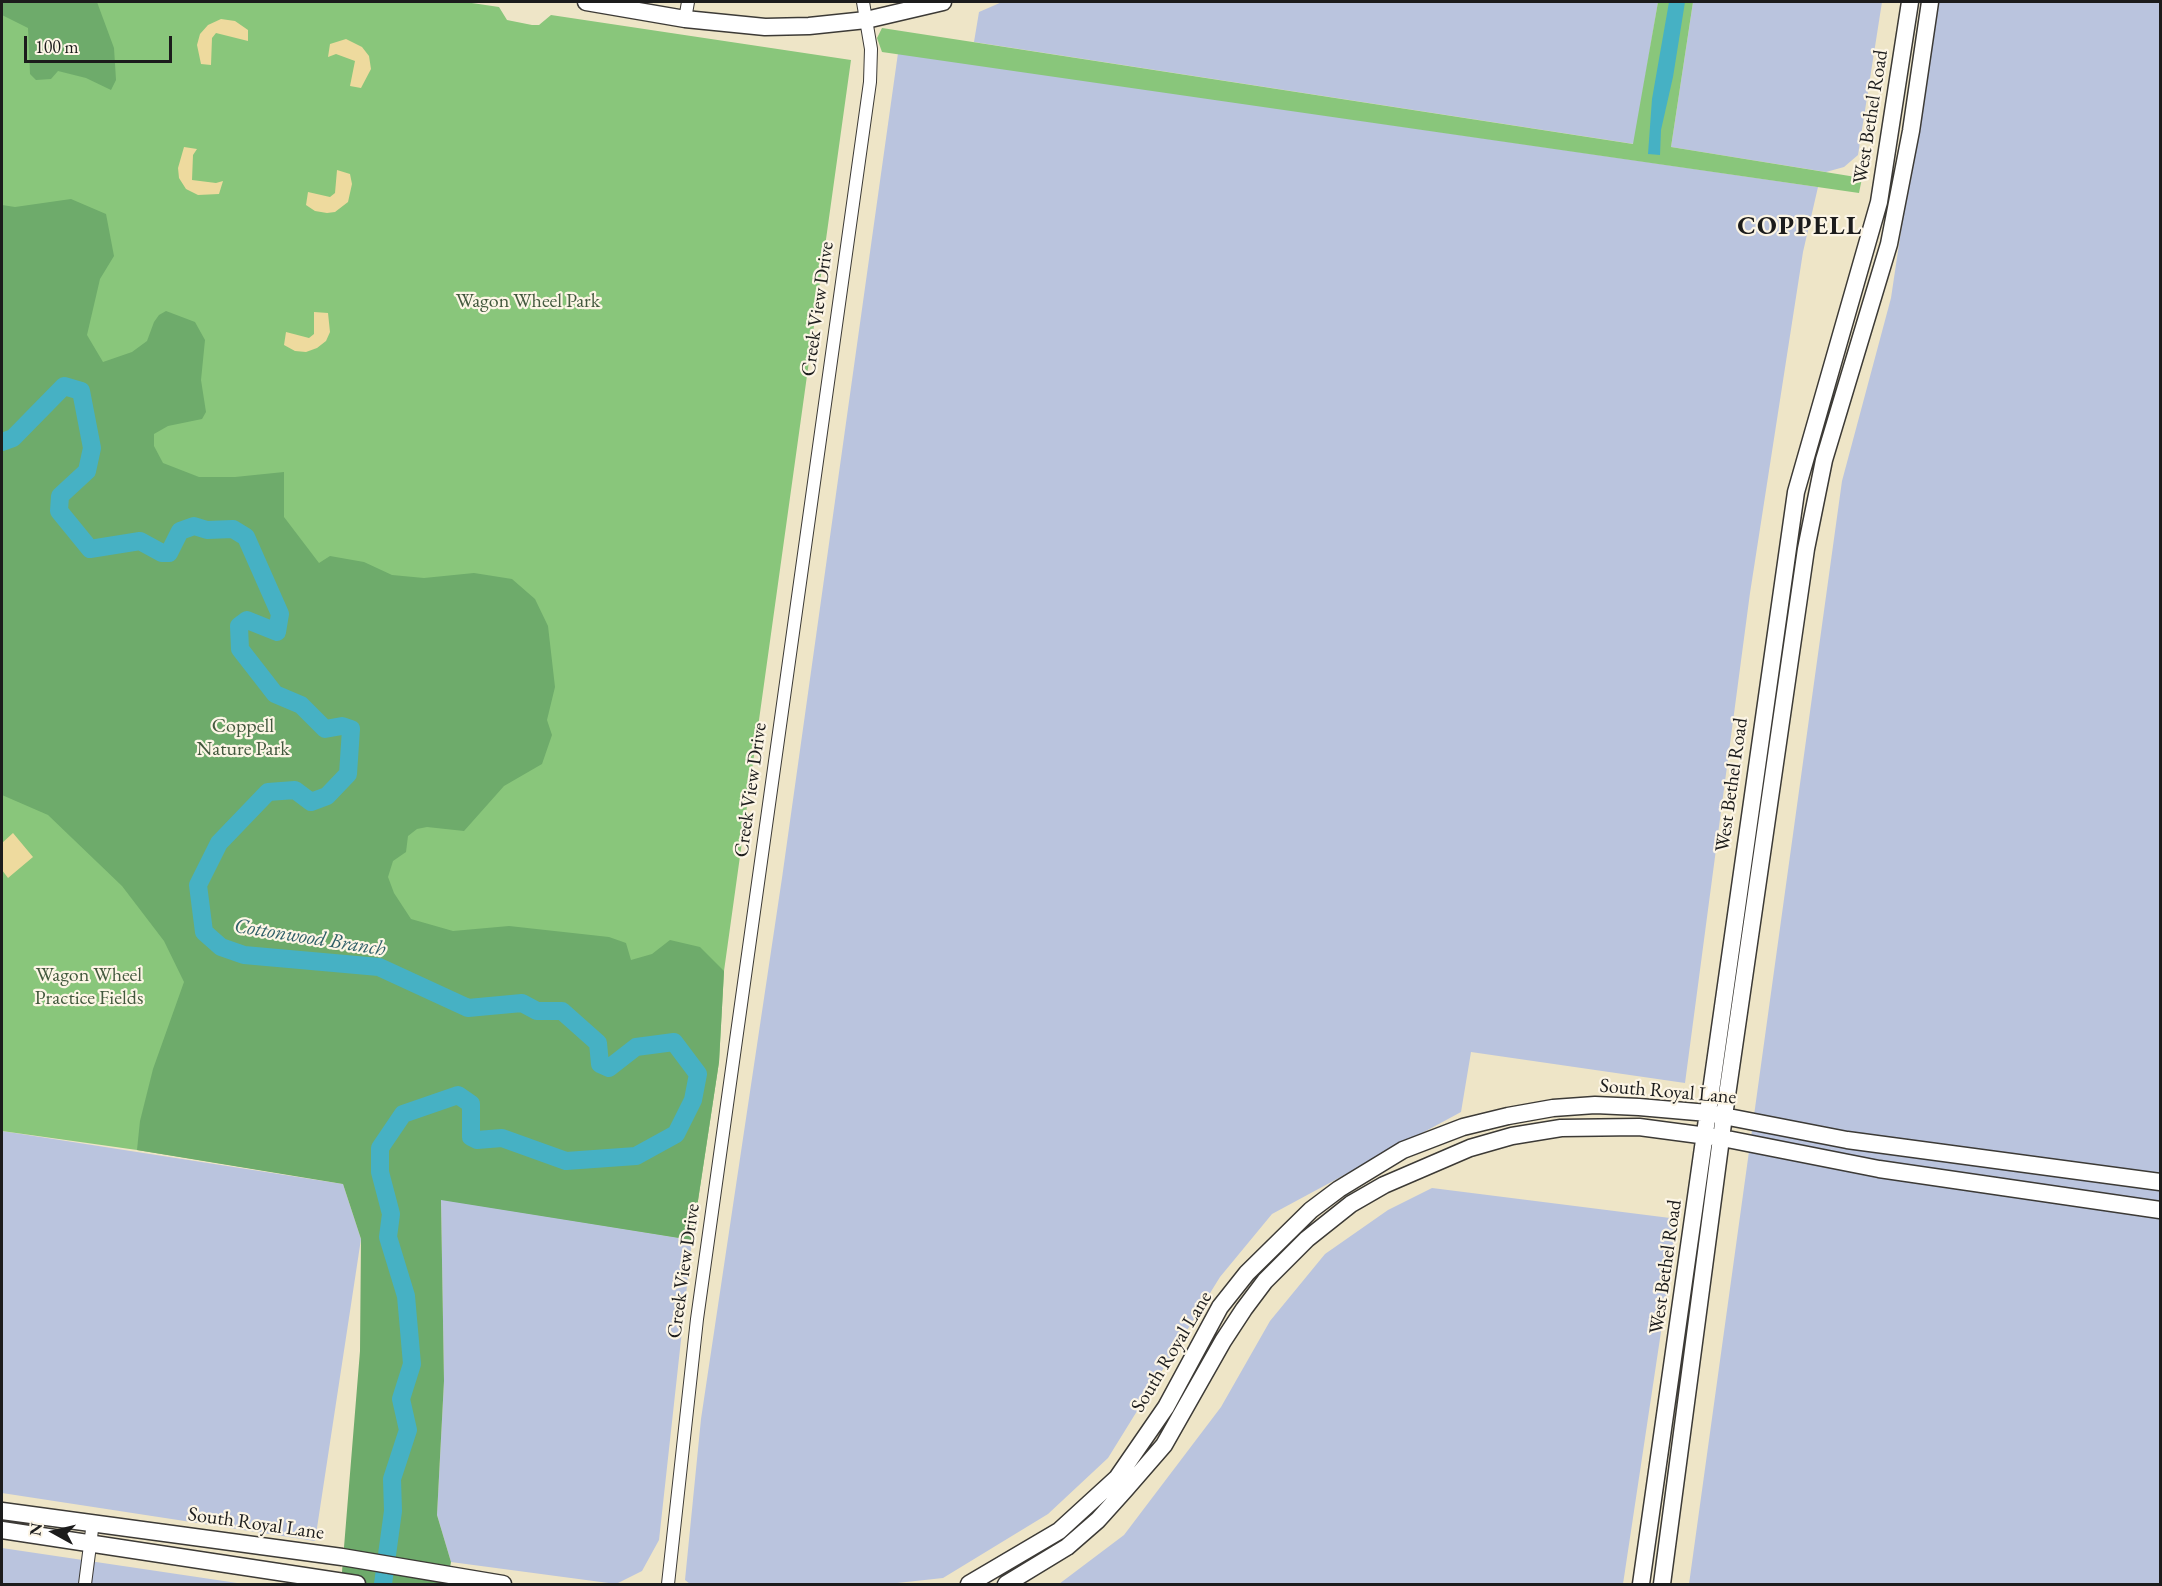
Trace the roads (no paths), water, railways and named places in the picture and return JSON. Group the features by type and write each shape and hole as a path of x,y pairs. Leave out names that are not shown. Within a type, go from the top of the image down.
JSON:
{"main road":[{"path":"586,2 686,19 765,27 809,26 867,20 943,2"},
{"name":"West Bethel Road","path":"1641,1584 1713,1137 1794,503 1824,390 1879,202 1910,2"},
{"name":"West Bethel Road","path":"1716,1115 1806,549 1824,460 1889,244 1906,155 1930,2"},
{"path":"1887,151 1906,155"},
{"path":"1824,390 1843,396"},
{"name":"South Royal Lane","path":"969,1584 1059,1531 1117,1478 1166,1407 1205,1332 1247,1273 1311,1210 1395,1156 1432,1138 1470,1125 1553,1108 1606,1106 1716,1115 1847,1140 2160,1182"},
{"name":"South Royal Lane","path":"1006,1584 1067,1547 1098,1520 1125,1490 1164,1445 1222,1341 1265,1281 1307,1239 1351,1204 1406,1175 1470,1148 1561,1128 1639,1127 1713,1137 1879,1168 2160,1210"},
{"name":"West Bethel Road","path":"1662,1584 1675,1497 1713,1137"},
{"path":"1395,1156 1406,1175"},
{"path":"1205,1332 1222,1341"},
{"path":"1654,1493 1675,1497"},
{"name":"South Royal Lane","path":"2,1511 342,1557 503,1584"},
{"path":"2,1530 357,1584"}],"street":[{"path":"686,19 688,2"},
{"name":"Creek View Drive","path":"668,1584 698,1308 870,82 871,49 863,2"},
{"path":"84,1584 93,1522"}],"water":[{"path":"1669,2 1685,2 1673,77 1661,130 1660,155 1648,154 1652,99"}],"waterway":[{"name":"Cottonwood Branch","path":"2,442 13,438 64,386 81,391 92,448 87,471 60,496 59,511 90,549 140,541 162,553 169,553 180,531 194,526 207,530 233,529 246,537 280,614 277,632 247,620 239,626 240,649 275,694 301,705 325,729 342,726 351,729 348,774 327,796 311,802 295,790 268,792 219,843 198,885 204,932 221,947 244,955 379,967 468,1008 522,1003 537,1011 562,1011 598,1043 600,1064 609,1068 636,1047 674,1042 698,1074 693,1100 676,1134 636,1156 566,1161 502,1138 477,1140 471,1137 471,1104 458,1095 403,1114 380,1148 380,1172 391,1214 388,1237 406,1296 412,1364 401,1399 408,1430 392,1479 393,1511 383,1584"}],"district":[{"name":"COPPELL","path":"1800,227"}],"park label":[{"name":"Wagon Wheel Park","path":"528,302"},
{"name":"Coppell Nature Park","path":"243,738"},
{"name":"Wagon Wheel Practice Fields","path":"89,988"}]}
